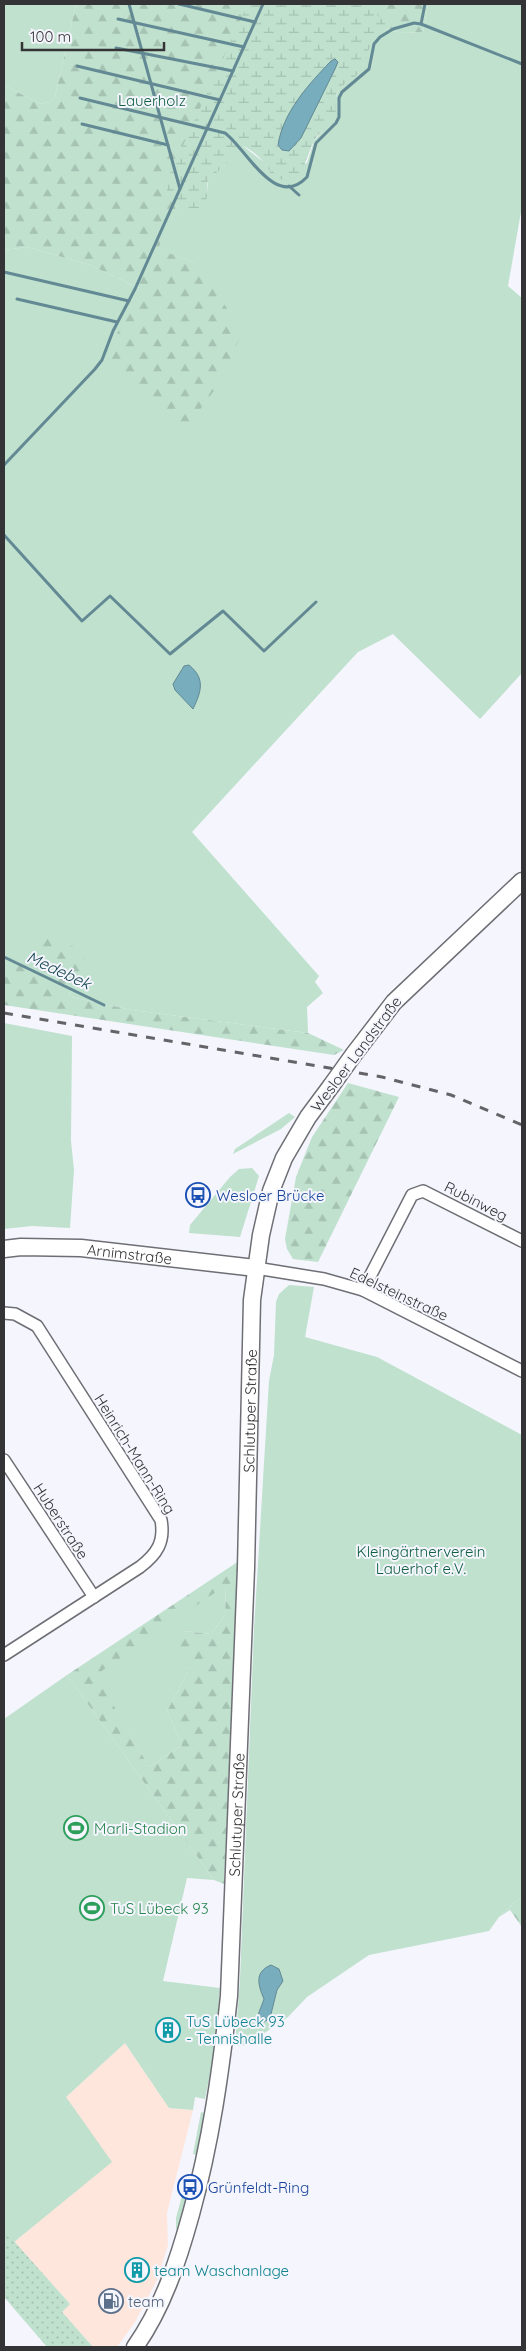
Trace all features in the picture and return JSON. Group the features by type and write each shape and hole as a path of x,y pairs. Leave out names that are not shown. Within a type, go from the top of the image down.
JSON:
{"main road":[{"name":"Wesloer Landstraße","path":"256,1268 271,1190 284,1158 308,1117 394,1002 522,881"},
{"name":"Arnimstraße","path":"4,1250 21,1247 82,1248 256,1268"},
{"name":"Schlutuper Straße","path":"135,2347 166,2293 183,2242 212,2129 223,2055 229,1996 246,1568 252,1300 256,1268"}],"street":[{"name":"Rubinweg","path":"363,1290 412,1195 416,1192 423,1191 522,1241"},
{"name":"Edelsteinstraße","path":"256,1268 324,1278 363,1290 522,1371"},
{"name":"Heinrich-Mann-Ring","path":"4,1313 15,1314 36,1326 161,1520 163,1534 158,1550 151,1559 4,1654"},
{"name":"Huberstraße","path":"4,1460 94,1597"}],"shaded area":[{"path":"125,2043 169,2108 193,2110 167,2213 168,2245 157,2280 135,2322 117,2347 93,2347 62,2312 70,2304 14,2242 36,2224 66,2097"}],"green space":[{"path":"4,4 76,4 55,97 49,102 40,104 4,85"},
{"name":"Lauerholz","path":"76,4 428,4 423,32 402,33 386,29 373,40 362,69 338,90 336,113 329,125 315,139 299,174 286,180 274,177 258,156 242,145 236,147 229,162 208,180 207,196 203,205 196,208 187,208 178,205 158,249 195,263 243,331 221,381 185,430 106,357 139,288 90,265 27,247 4,250 4,85 40,104 49,102 55,97"},
{"path":"248,4 365,4 385,22 386,29 373,40 362,69 338,90 336,113 333,119 315,139 303,167 293,178 274,177 258,156 242,145 236,147 229,162 208,180 205,204 200,208 195,210 189,209 167,195 167,180","holes":["335,60 331,76 294,148 286,118 306,90 331,61"]},
{"path":"428,4 522,4 522,206 508,286 522,298 522,673 480,719 393,634 358,652 192,832 319,976 315,982 323,993 307,1007 308,1033 132,1010 71,997 69,993 86,983 12,958 4,961 4,250 27,247 90,265 139,288 195,263 157,249 178,205 207,195 208,180 229,162 235,147 242,145 265,163 269,171 307,163 314,141 335,116 335,100 339,89 357,75 364,65 370,42 376,35 386,29 402,33 423,32"},
{"path":"52,934 76,948 95,970 86,983 69,993 71,997 132,1010 308,1033 344,1050 334,1055 4,1005 4,961"},
{"path":"4,1023 72,1036 71,1141 74,1170 70,1228 32,1226 4,1229"},
{"path":"348,1083 399,1097 318,1262 293,1259 287,1249 285,1239 296,1177 312,1137"},
{"path":"289,1113 295,1117 281,1129 233,1154 235,1149"},
{"path":"252,1168 259,1176 240,1237 189,1233 190,1225 230,1177 239,1169"},
{"name":"Kleingärtnerverein Lauerhof e.V.","path":"289,1285 314,1287 305,1337 377,1357 522,1435 522,1896 499,1917 489,1931 369,1955 307,1997 288,2017 247,2045 235,2046 240,1979 254,1629 269,1381 274,1355 276,1302 279,1294","holes":["283,1981 277,1990 270,2018 258,2015 264,1999 261,1991"]},
{"path":"239,1561 224,1884 214,1880 67,1675","holes":["226,1585 225,1615 211,1634 183,1631 175,1640 190,1668 167,1711 182,1745 149,1767 96,1675"]},
{"path":"226,1584 225,1615 211,1634 183,1631 190,1668 167,1711 182,1745 149,1767 95,1675"},
{"name":"TuS Lübeck 93","path":"67,1675 214,1880 187,1878 163,1981 220,1988 214,2054 205,2099 195,2097 193,2110 169,2108 125,2043 66,2097 112,2162 14,2242 4,2230 4,1719"},
{"path":"522,1896 522,1927 510,1910 499,1917"},
{"path":"201,2112 206,2114 201,2156 193,2154"},
{"path":"183,2192 191,2194 176,2231 176,2218"},
{"path":"4,2230 70,2304 62,2312 93,2347 47,2347 4,2297"}],"water":[{"path":"335,59 338,62 335,69 301,138 289,151 282,150 278,145 285,121 291,110 314,79"},
{"path":"189,665 198,675 200,681 200,691 193,709 175,690 173,684 184,666"},
{"path":"271,1965 279,1969 283,1981 277,1990 270,2018 264,2022 260,2020 258,2015 264,1999 259,1979 262,1971"}],"waterway":[{"path":"129,4 180,189"},
{"path":"179,4 255,22"},
{"path":"4,465 102,360 113,331 135,289 263,4"},
{"path":"421,24 425,4"},
{"path":"118,19 244,47"},
{"path":"80,98 225,133 262,173 273,182 284,187 295,185 307,177 316,143 336,123 339,117 339,98 342,92 369,69 374,44 380,37 393,29 414,23 421,24 522,64"},
{"path":"116,48 233,71"},
{"path":"77,66 220,100"},
{"path":"82,124 168,145"},
{"path":"289,186 299,195"},
{"path":"4,272 129,301"},
{"path":"17,299 117,322"},
{"path":"4,535 82,621 110,596 170,654 223,611 264,651 316,602"},
{"name":"Medebek","path":"4,957 104,1005"}],"railway":[{"path":"4,1013 382,1077 451,1095 522,1125"}],"place":[{"name":"Wesloer Brücke","path":"198,1195"},
{"name":"Marli-Stadion","path":"76,1828"},
{"name":"TuS Lübeck 93","path":"92,1908"},
{"name":"TuS Lübeck 93 - Tennishalle","path":"168,2030"},
{"name":"Grünfeldt-Ring","path":"190,2187"},
{"name":"team Waschanlage","path":"137,2270"},
{"name":"team","path":"111,2301"}]}
